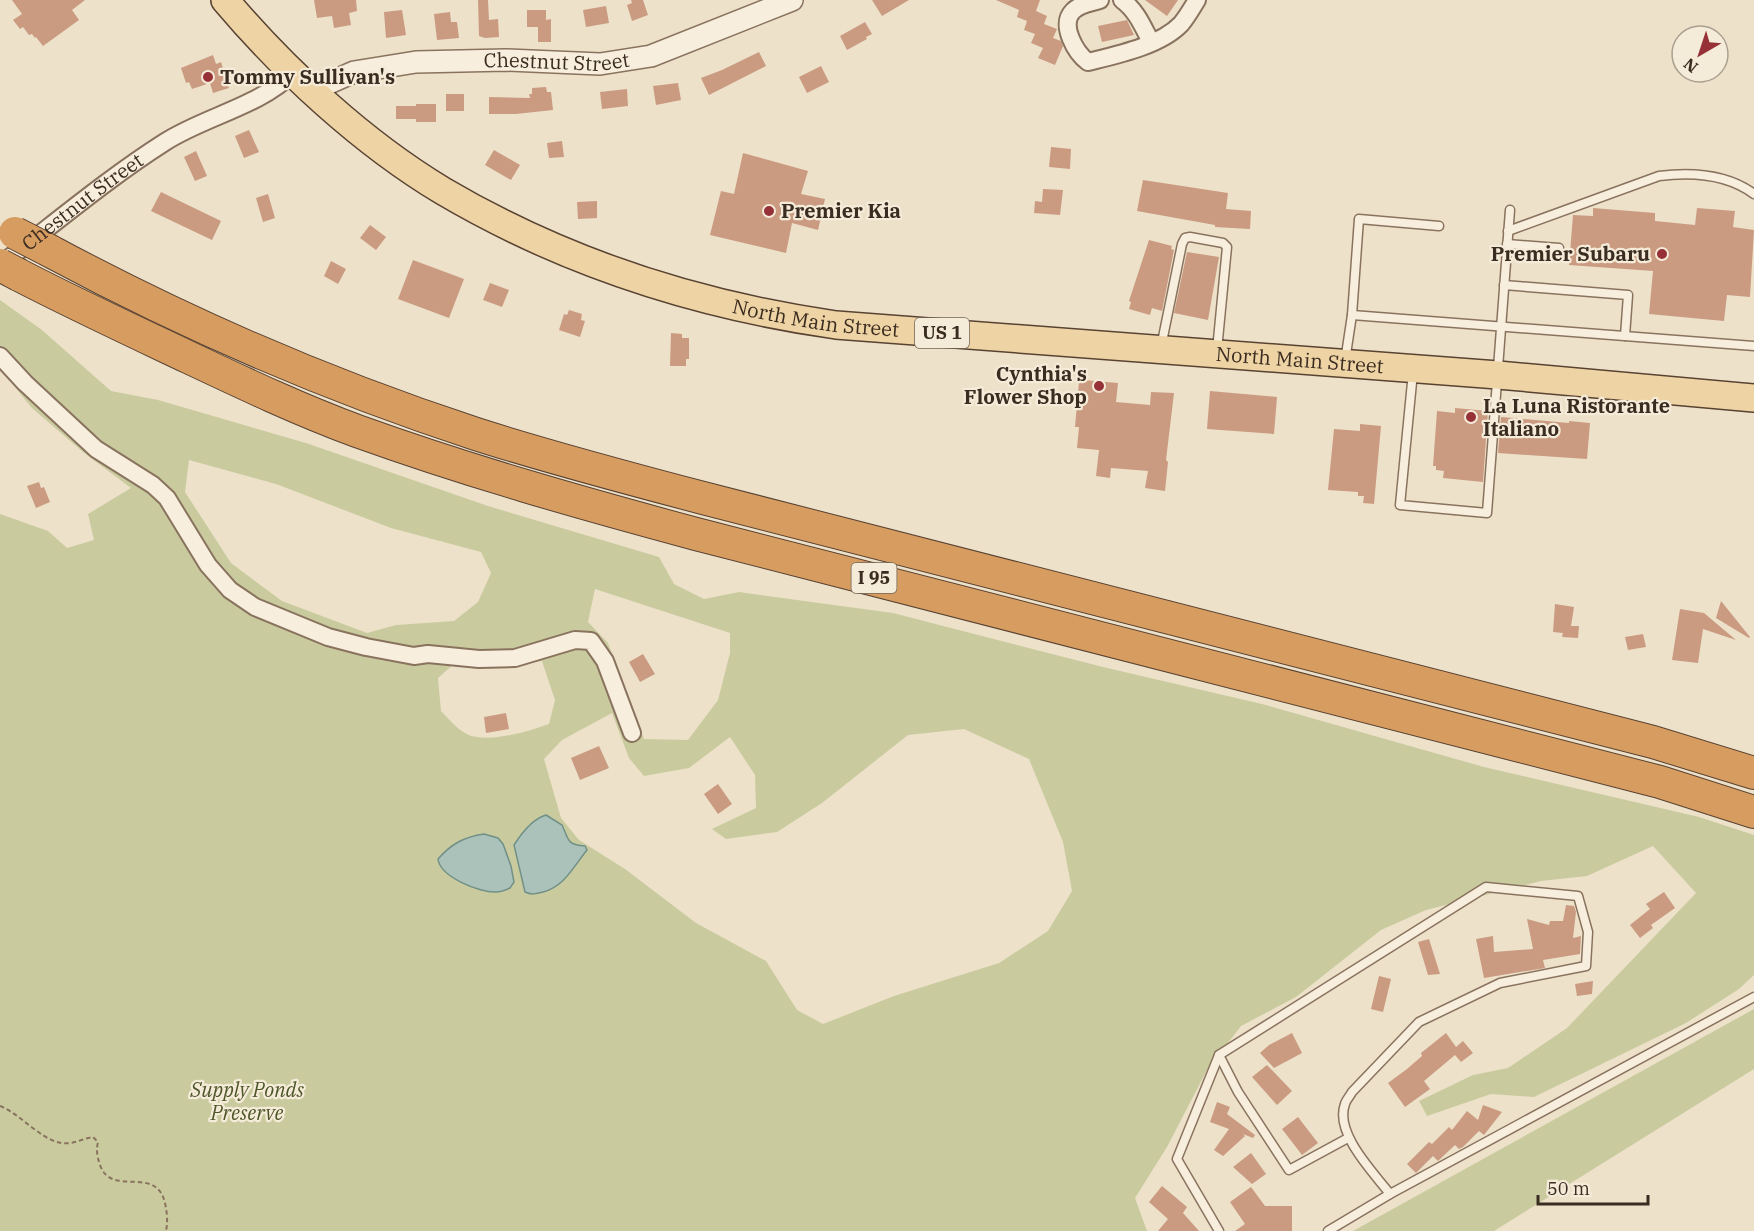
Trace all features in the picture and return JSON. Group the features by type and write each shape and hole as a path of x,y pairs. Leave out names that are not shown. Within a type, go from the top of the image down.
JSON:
{"highway":[{"name":"I 95","path":"8,229 191,322 252,349 348,389 509,444 812,526 1653,742 1754,773"},
{"name":"I 95","path":"6,268 86,309 270,395 355,430 489,477 696,534 1660,783 1754,812"}],"main road":[{"name":"North Main Street","path":"225,0 267,47 315,93 377,145 441,190 525,236 636,280 741,308 836,325 1413,368 1754,398"}],"street":[{"name":"Chestnut Street","path":"315,93 328,83 354,72 416,62 506,60 600,64 651,56 792,0"},
{"path":"1100,0 1071,12 1068,21 1071,40 1079,55 1088,62 1133,51 1152,42 1180,25 1197,0"},
{"path":"1122,0 1137,15 1152,42"},
{"name":"Chestnut Street","path":"6,268 164,143 197,125 268,94 293,73"},
{"path":"0,356 80,435 118,465 153,485 167,498 208,566 230,590 255,607 328,637 414,656 428,654 479,659 515,658 575,640 591,641 606,661 632,733"}],"lane":[{"path":"1508,231 1659,176 1673,174 1716,177 1738,184 1754,194"},
{"path":"1413,368 1400,505 1486,513 1510,210"},
{"path":"1344,364 1352,315 1359,219 1439,226"},
{"path":"1161,348 1182,244 1185,238 1190,237 1223,243 1227,247 1216,353"},
{"path":"1507,244 1559,248"},
{"path":"1504,285 1628,295 1624,336"},
{"path":"1352,315 1754,346"},
{"path":"1219,1231 1177,1159 1219,1056 1486,887 1578,896 1588,932 1586,966 1500,983 1419,1023 1352,1092 1344,1106 1343,1125 1348,1138 1390,1194"},
{"path":"1328,1231 1390,1194 1754,997"},
{"path":"1219,1056 1238,1092 1289,1170 1348,1138"}],"path":[{"path":"0,1106 12,1111 41,1135 55,1142 69,1143 93,1137 98,1142 96,1152 102,1171 112,1179 154,1185 163,1194 166,1231"}],"green space":[{"name":"Supply Ponds Preserve","path":"0,300 42,330 111,391 158,400 306,443 488,506 659,557 674,584 704,599 739,592 893,613 1103,667 1262,704 1484,767 1699,817 1754,835 1754,975 1739,989 1686,1023 1534,1097 1491,1094 1427,1116 1419,1101 1473,1075 1508,1068 1567,1028 1696,893 1653,846 1587,876 1541,881 1426,910 1381,930 1296,997 1241,1026 1207,1070 1167,1147 1135,1198 1147,1231 0,1231 0,514 48,531 67,548 94,540 88,514 131,488 83,452 32,408 0,369","holes":["189,460 276,484 391,528 481,552 491,573 478,602 454,621 396,625 367,633 282,601 231,563 185,492","595,589 730,633 730,653 718,700 688,740 644,739 608,643 588,622","542,661 555,700 549,724 519,733 483,738 465,733 458,728 441,711 438,678 455,663 483,668","612,713 629,758 644,776 689,768 730,737 755,775 756,808 712,829 726,839 777,832 822,803 908,735 964,729 1029,759 1063,842 1072,891 1048,931 999,963 894,996 823,1024 797,1010 766,961 696,923 625,869 579,840 561,818 544,759 562,740","564,828 570,842 585,847 514,846"]},
{"path":"1754,1009 1754,1069 1494,1231 1353,1231"}],"water":[{"path":"546,815 562,825 571,843 585,846 587,850 557,886 536,894 529,894 525,892 514,845 532,823"},
{"path":"484,834 498,838 503,844 514,882 510,888 498,892 480,890 453,878 440,866 438,859 453,845 464,839"}],"building":[{"path":"12,0 85,0 72,10 79,20 43,46 23,27 20,29 13,20 22,14"},
{"path":"314,0 356,0 357,11 349,13 351,25 334,28 332,16 317,18"},
{"path":"478,0 488,0 489,20 498,19 499,37 479,36"},
{"path":"631,0 643,0 648,15 632,21 627,5 632,3"},
{"path":"872,0 909,0 882,16"},
{"path":"996,0 1040,0 1036,11 1047,16 1044,24 1057,29 1053,38 1061,41 1063,46 1055,65 1038,58 1043,48 1031,43 1035,34 1024,30 1027,21 1017,17 1019,10"},
{"path":"1145,0 1178,0 1167,16"},
{"path":"606,6 609,23 586,27 583,10"},
{"path":"402,10 406,35 386,38 384,12"},
{"path":"527,10 546,10 546,20 551,19 551,42 538,42 538,27 527,27"},
{"path":"450,12 451,22 457,22 459,38 437,40 434,14"},
{"path":"1127,20 1134,35 1102,42 1098,26"},
{"path":"865,22 872,34 847,50 840,36"},
{"path":"759,52 766,66 709,95 701,78"},
{"path":"213,55 216,64 221,62 229,88 213,93 210,83 192,89 189,82 186,83 181,68"},
{"path":"821,66 829,82 807,93 799,77"},
{"path":"678,83 681,100 656,105 653,86"},
{"path":"546,87 547,92 551,92 553,110 489,114 489,97 530,98 532,88"},
{"path":"627,89 628,106 602,109 600,92"},
{"path":"446,94 464,94 464,111 446,111"},
{"path":"416,104 436,104 436,122 396,119 396,106 416,106"},
{"path":"249,130 259,152 244,158 235,136"},
{"path":"562,141 564,157 549,158 547,143"},
{"path":"1051,147 1071,149 1070,169 1049,167"},
{"path":"494,150 520,165 511,180 485,165"},
{"path":"196,151 207,176 195,181 184,157"},
{"name":"Premier Kia","path":"743,153 808,171 801,194 825,199 818,230 792,223 786,253 710,235 721,191 734,194"},
{"path":"1143,180 1228,193 1226,209 1251,211 1250,229 1215,227 1215,225 1137,211"},
{"path":"1043,189 1063,190 1060,215 1034,213 1035,201 1042,202"},
{"path":"161,192 221,221 212,240 151,211"},
{"path":"268,194 275,218 263,222 256,198"},
{"path":"597,201 597,218 578,219 577,202"},
{"name":"Premier Subaru","path":"1593,208 1655,213 1655,221 1695,225 1697,208 1735,211 1733,227 1754,230 1750,297 1727,295 1724,321 1649,314 1653,271 1569,265 1573,215 1593,216"},
{"path":"370,225 386,237 376,250 360,238"},
{"path":"1149,240 1172,246 1171,249 1174,250 1162,311 1152,308 1150,315 1129,309 1131,302 1129,301"},
{"path":"1187,252 1219,257 1208,320 1174,313"},
{"path":"413,260 464,279 449,318 398,299"},
{"path":"331,261 346,269 338,284 324,276"},
{"path":"490,283 509,290 502,307 483,300"},
{"path":"569,310 582,314 581,320 585,321 580,337 559,330 564,314 567,315"},
{"path":"671,333 682,334 682,338 689,338 689,359 686,359 686,366 670,366"},
{"path":"1083,380 1118,383 1116,402 1150,405 1151,392 1174,393 1166,460 1168,462 1165,491 1145,488 1148,471 1111,468 1110,478 1096,476 1099,450 1077,448 1079,427 1075,427 1079,382"},
{"path":"1210,391 1277,397 1274,434 1207,429"},
{"path":"1455,408 1488,411 1483,482 1443,478 1444,471 1436,470 1436,466 1433,466 1437,411 1455,413"},
{"path":"1501,417 1590,423 1587,459 1498,453"},
{"path":"1360,424 1381,426 1374,504 1363,503 1364,496 1358,496 1358,492 1328,490 1334,429 1360,431"},
{"path":"39,482 41,488 44,487 50,502 36,508 27,486"},
{"path":"1721,601 1750,637 1749,638 1716,618"},
{"path":"1555,604 1574,607 1571,626 1579,626 1578,638 1562,637 1563,633 1553,632"},
{"path":"1680,609 1704,613 1736,640 1703,629 1698,663 1672,660"},
{"path":"1643,634 1646,647 1628,650 1625,637"},
{"path":"643,654 655,674 640,682 629,662"},
{"path":"506,713 509,729 486,733 484,717"},
{"path":"599,746 609,768 580,780 571,758"},
{"path":"718,784 732,804 718,814 704,794"},
{"path":"1664,892 1675,908 1651,925 1653,928 1640,938 1630,925 1650,909 1646,904"},
{"path":"1566,905 1574,906 1576,912 1573,938 1581,936 1580,954 1543,960 1545,968 1484,978 1476,939 1493,936 1494,952 1533,949 1527,919 1549,925 1550,921 1563,921"},
{"path":"1429,939 1440,974 1428,975 1418,942"},
{"path":"1379,976 1391,979 1383,1012 1371,1009"},
{"path":"1593,981 1592,994 1577,996 1575,984"},
{"path":"1292,1033 1302,1053 1274,1068 1260,1053 1269,1045"},
{"path":"1446,1033 1456,1047 1463,1041 1473,1053 1461,1062 1455,1055 1424,1081 1430,1089 1405,1107 1388,1083 1407,1069 1422,1056 1421,1053"},
{"path":"1267,1065 1292,1091 1277,1105 1252,1077"},
{"path":"1217,1102 1230,1107 1227,1114 1255,1135 1253,1138 1243,1134 1245,1136 1223,1156 1214,1150 1229,1129 1210,1122"},
{"path":"1483,1105 1502,1112 1484,1135 1479,1131 1463,1147 1459,1149 1455,1145 1438,1161 1433,1156 1416,1173 1407,1164 1429,1142 1432,1144 1449,1127 1452,1130 1467,1111 1478,1120"},
{"path":"1298,1117 1318,1143 1302,1155 1282,1129"},
{"path":"1251,1153 1266,1174 1252,1184 1233,1167"},
{"path":"1162,1186 1187,1207 1183,1213 1199,1231 1158,1231 1168,1219 1149,1202"},
{"path":"1251,1187 1265,1206 1292,1206 1292,1231 1235,1231 1245,1224 1230,1202"}],"place":[{"name":"Tommy Sullivan's","path":"208,77"},
{"name":"Premier Kia","path":"769,211"},
{"name":"Premier Subaru","path":"1662,254"},
{"name":"Cynthia's Flower Shop","path":"1099,386"},
{"name":"La Luna Ristorante Italiano","path":"1471,417"}]}
